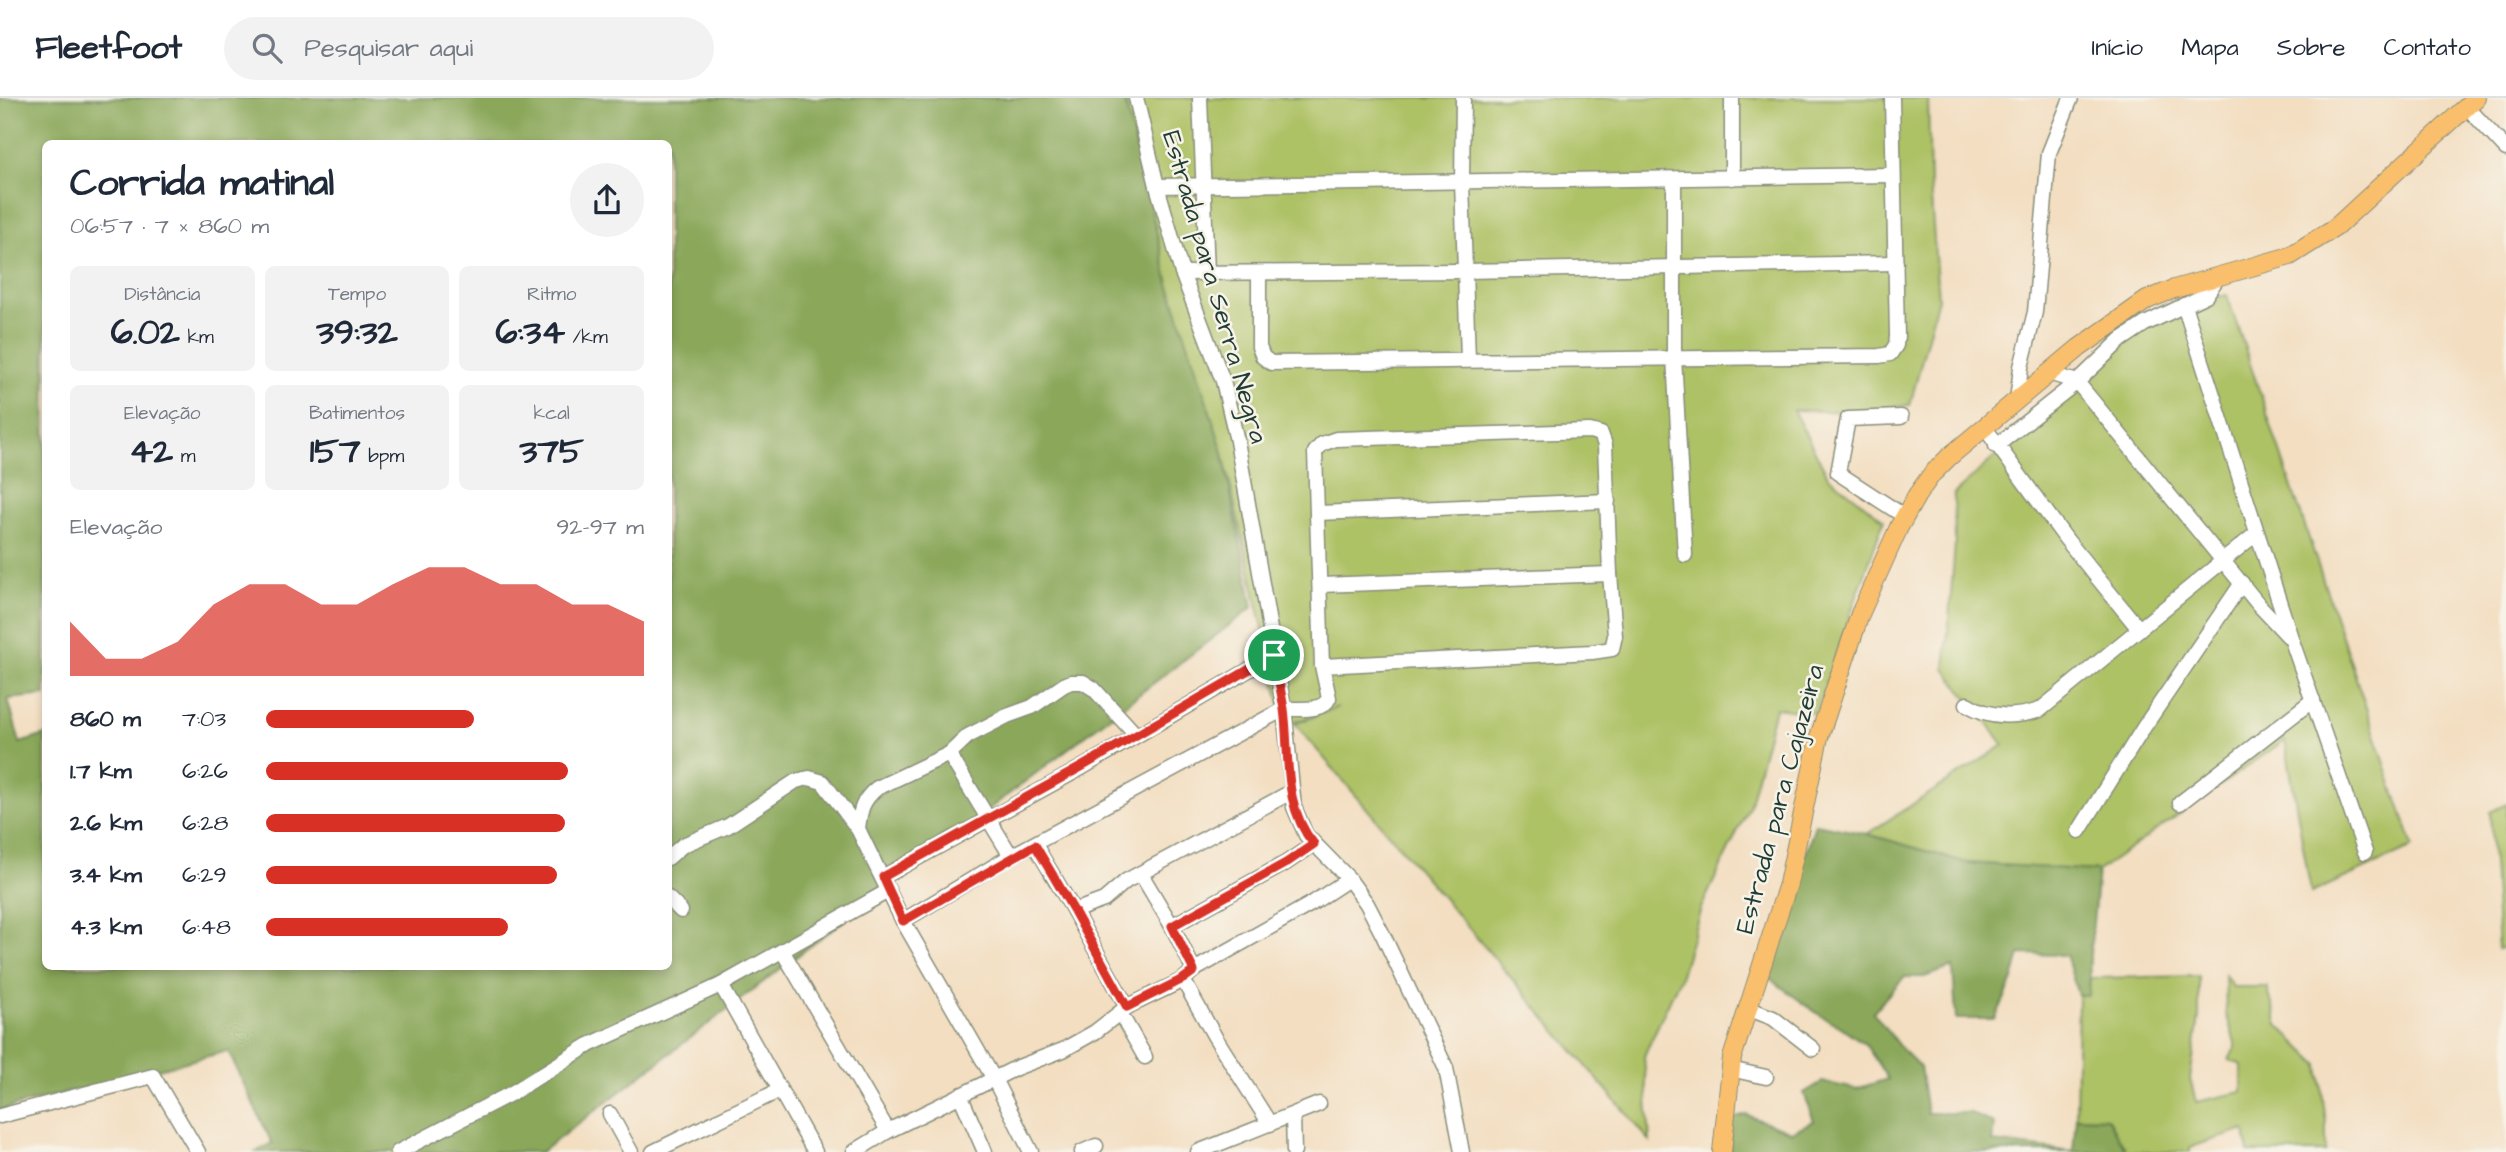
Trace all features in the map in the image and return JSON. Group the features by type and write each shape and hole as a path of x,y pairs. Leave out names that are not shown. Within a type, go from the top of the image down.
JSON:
{"main road":[{"name":"Estrada para Cajazeira","path":"1722,1152 1730,1069 1747,1008 1785,898 1807,788 1829,704 1860,614 1904,516 1932,474 2073,352 2147,300 2174,289 2290,256 2336,228 2471,102"}],"street":[{"name":"Estrada para Serra Negra","path":"1136,98 1182,273 1223,381 1237,441 1284,709 1291,792 1298,820 1314,844 1349,879 1367,904 1383,935 1446,1068 1462,1152"},
{"path":"1200,98 1207,273"},
{"path":"1463,98 1462,182 1468,359"},
{"path":"1732,98 1732,178"},
{"path":"1259,274 1259,346 1266,361 1278,363 1890,354 1896,345 1897,335 1892,98"},
{"path":"2017,401 2021,367 2035,312 2049,153 2071,98"},
{"path":"2471,102 2506,149"},
{"path":"1157,186 1893,175"},
{"path":"1674,179 1674,358 1685,555"},
{"path":"1182,273 1896,263"},
{"path":"1996,446 2077,382 2121,340 2145,324 2206,295 2218,276"},
{"path":"2184,305 2291,638 2365,852"},
{"path":"2073,352 2077,382 2259,605 2291,638"},
{"path":"2049,373 2077,382"},
{"path":"1901,417 1848,419 1838,473 1904,516"},
{"path":"1984,428 2066,539 2139,629"},
{"path":"903,921 1011,856 1284,709 1319,708 1327,703 1329,698 1322,666 1315,452 1322,444 1336,439 1597,432 1604,439 1615,636 1612,649 1322,666"},
{"path":"1318,513 1608,501"},
{"path":"1967,704 1978,711 2011,716 2040,710 2257,533"},
{"path":"1321,585 1610,574"},
{"path":"2079,831 2144,727 2242,583"},
{"path":"398,1152 512,1093 569,1055 721,985 783,952 990,819 1274,655"},
{"path":"858,829 861,808 870,794 949,754 968,736 1007,716 1032,707 1064,685 1078,681 1094,689 1136,735"},
{"path":"2180,803 2313,700"},
{"path":"949,754 1011,856"},
{"path":"672,853 683,845 728,826 790,784 809,778 823,782 858,829 903,921 994,1079 1031,1152"},
{"path":"1074,911 1104,900 1126,881 1291,792"},
{"path":"1172,926 1286,863 1314,844"},
{"path":"1035,845 1074,911 1145,1057"},
{"path":"1141,874 1172,926 1215,1037 1270,1125"},
{"path":"854,1152 888,1131 1016,1068 1063,1050 1096,1031 1124,1010 1311,904 1349,879"},
{"path":"672,902 681,911"},
{"path":"783,952 888,1131"},
{"path":"721,985 815,1152"},
{"path":"1747,1008 1773,1018 1813,1049"},
{"path":"1730,1069 1766,1077"},
{"path":"0,1116 153,1076 198,1152"},
{"path":"653,1152 780,1090"},
{"path":"960,1096 985,1152"},
{"path":"1198,1152 1228,1147 1319,1104"},
{"path":"610,1114 631,1152"},
{"path":"1293,1116 1294,1152"},
{"path":"1082,1152 1096,1146"}],"green space":[{"path":"0,98 1124,98 1170,288 1222,449 1253,607 541,1152 256,1152 272,1143 228,1051 0,1110"},
{"path":"1124,98 1928,98 1930,182 1938,298 1910,405 1850,412 1793,410 1828,476 1884,520 1815,713 1775,708 1749,807 1701,908 1680,978 1644,1056 1650,1141 1295,724 1338,707 1285,725 1222,449 1170,288"},
{"path":"2227,295 2413,847 2311,893 2285,740 2098,871 1967,863 1867,834 2004,745 1945,669 1955,544 1954,494 2157,310"},
{"path":"2506,804 2506,947 2498,949 2490,812"},
{"path":"1815,824 1867,834 1967,863 2098,871 2089,995 2078,995 2066,955 2020,954 2013,980 1995,1019 1956,1019 1953,967 1924,977 1904,977 1873,1012 1899,1046 1920,1067 1927,1113 1971,1113 1994,1124 1992,1142 2073,1152 1730,1152 1731,1119 1747,1115 1791,1132 1814,1121 1804,1093 1822,1082 1856,1089 1888,1079 1865,1044 1768,977"},
{"path":"2225,975 2233,987 2267,987 2278,1025 2319,1065 2326,1124 2326,1152 2248,1152 2245,1130 2190,1147 2190,1152 2120,1152 2125,1148 2107,1118 2076,1117 2078,995 2089,995 2090,978 2199,976 2199,1017 2190,1079 2196,1102 2242,1092 2242,1065 2229,1060 2236,1046 2226,1013"},
{"path":"2076,1117 2107,1118 2125,1148 2120,1152 2073,1152"}],"route":[{"path":"1274,655 1284,709 1292,802 1298,820 1314,844 1222,900 1172,926 1194,971 1183,979 1127,1007 1035,845 1011,856 903,921 883,877 990,819 1274,655"}]}
